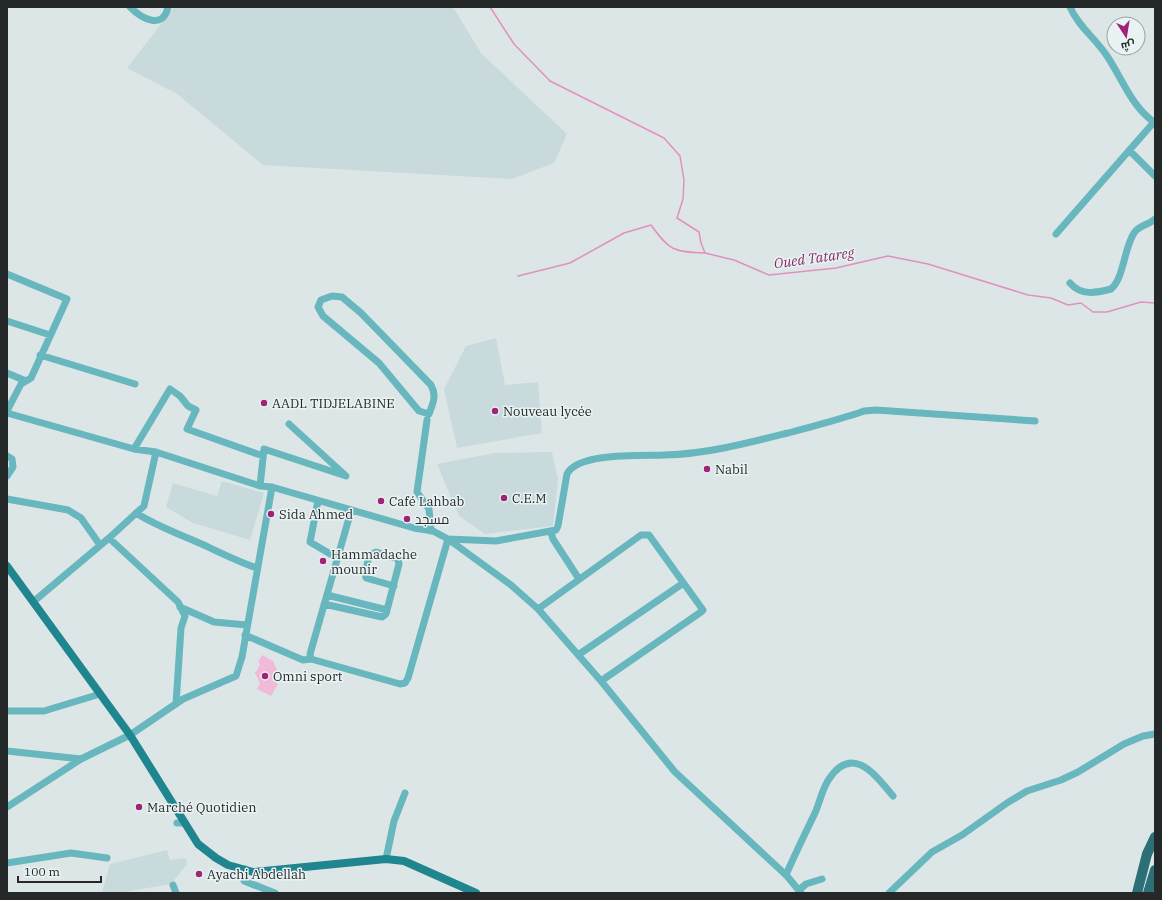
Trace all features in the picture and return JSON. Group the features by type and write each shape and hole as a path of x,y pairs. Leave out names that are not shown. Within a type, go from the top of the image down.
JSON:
{"highway":[{"path":"1137,893 1147,854 1155,837"},
{"path":"1148,893 1155,870"}],"main road":[{"path":"7,566 130,735 181,823 198,844 216,858 228,865 253,872 386,859 404,861 476,893"}],"street":[{"path":"130,7 146,19 152,21 163,18 167,13 168,7"},
{"path":"1056,234 1154,122 1133,102 1106,54 1088,33 1070,7"},
{"path":"1130,151 1155,176"},
{"path":"1070,283 1074,289 1086,293 1097,293 1112,289 1117,282 1133,234 1139,227 1155,219"},
{"path":"7,274 67,299 30,378 21,384 7,412 134,449 156,452 260,486 272,487 351,511 430,531 448,539 511,585 538,609 601,681 675,772 786,875 800,892 806,884 822,879"},
{"path":"428,417 419,411 379,363 323,316 318,307 321,300 332,296 342,297 361,313 431,385 435,392 428,417 417,492 429,509 430,531"},
{"path":"7,321 50,335"},
{"path":"40,355 135,384"},
{"path":"7,373 26,381"},
{"path":"134,449 170,389 180,396 188,406 196,410 187,429 263,456"},
{"path":"448,539 496,541 556,530 567,474 570,468 584,461 670,455 749,443 864,411 876,410 1035,421"},
{"path":"260,486 264,449 346,476 290,424"},
{"path":"33,602 109,538 144,506 156,452"},
{"path":"7,456 12,459 13,467 7,476"},
{"path":"7,807 81,759 130,735 176,704 194,694 236,676 242,657 272,487"},
{"path":"7,499 68,510 81,518 100,545"},
{"path":"318,501 310,542 337,558"},
{"path":"312,659 310,654 351,511"},
{"path":"136,513 158,527 239,562 257,568"},
{"path":"551,532 553,539 580,579"},
{"path":"538,609 645,534 649,536 682,584 703,610 601,681"},
{"path":"109,538 150,574 178,602 185,616 181,628 176,704"},
{"path":"245,635 303,660 312,659 400,684 405,683 448,539"},
{"path":"324,604 382,616 385,615 388,610 394,586 399,564 398,559 376,552 369,556 365,574 366,578 394,586"},
{"path":"578,655 682,584"},
{"path":"327,595 388,610"},
{"path":"180,607 214,622 247,625"},
{"path":"7,711 44,711 100,694"},
{"path":"889,893 932,852 962,835 1007,803 1027,791 1061,780 1078,772 1124,744 1143,736 1155,734"},
{"path":"7,751 81,759"},
{"path":"786,875 802,837 815,813 828,780 842,766 853,763 868,768 893,796"},
{"path":"386,859 394,821 405,793"},
{"path":"7,863 71,853 107,858"},
{"path":"245,869 244,881 276,893"},
{"path":"173,885 176,893"}],"shaded area":[{"path":"174,7 453,7 481,53 567,134 554,163 512,179 263,165 177,94 127,68"},
{"name":"Nouveau lycée","path":"496,338 505,385 538,382 542,433 457,448 444,389 466,346"},
{"name":"C.E.M","path":"552,452 558,480 553,526 485,534 459,516 437,464 495,453"},
{"path":"222,481 264,493 250,540 193,523 166,507 173,483 217,496"},
{"name":"Omni sport","path":"262,655 273,661 277,670 272,680 278,684 271,696 257,689 260,683 254,671 256,672 260,664 258,662"},
{"path":"167,850 170,860 186,858 187,864 171,884 118,893 102,893 110,864"}],"waterway":[{"name":"Oued Tatareg","path":"490,7 514,44 550,81 664,138 680,156 684,180 683,199 677,218 699,232 705,253 734,260 769,275 836,268 888,256 928,264 1028,295 1051,298 1068,305 1081,303 1093,312 1107,312 1141,302 1155,303"},
{"path":"518,276 570,263 624,233 651,225 663,240 673,248 685,252 704,253"}],"place":[{"name":"AADL TIDJELABINE","path":"264,403"},
{"name":"Nouveau lycée","path":"495,411"},
{"name":"Nabil","path":"707,469"},
{"name":"C.E.M","path":"504,498"},
{"name":"Café Lahbab","path":"381,501"},
{"name":"Sida Ahmed","path":"271,514"},
{"name":"مسجد","path":"407,519"},
{"name":"Hammadache mounir","path":"323,561"},
{"name":"Omni sport","path":"265,676"},
{"name":"Marché Quotidien","path":"139,807"},
{"name":"Ayachi Abdellah","path":"199,874"}]}
